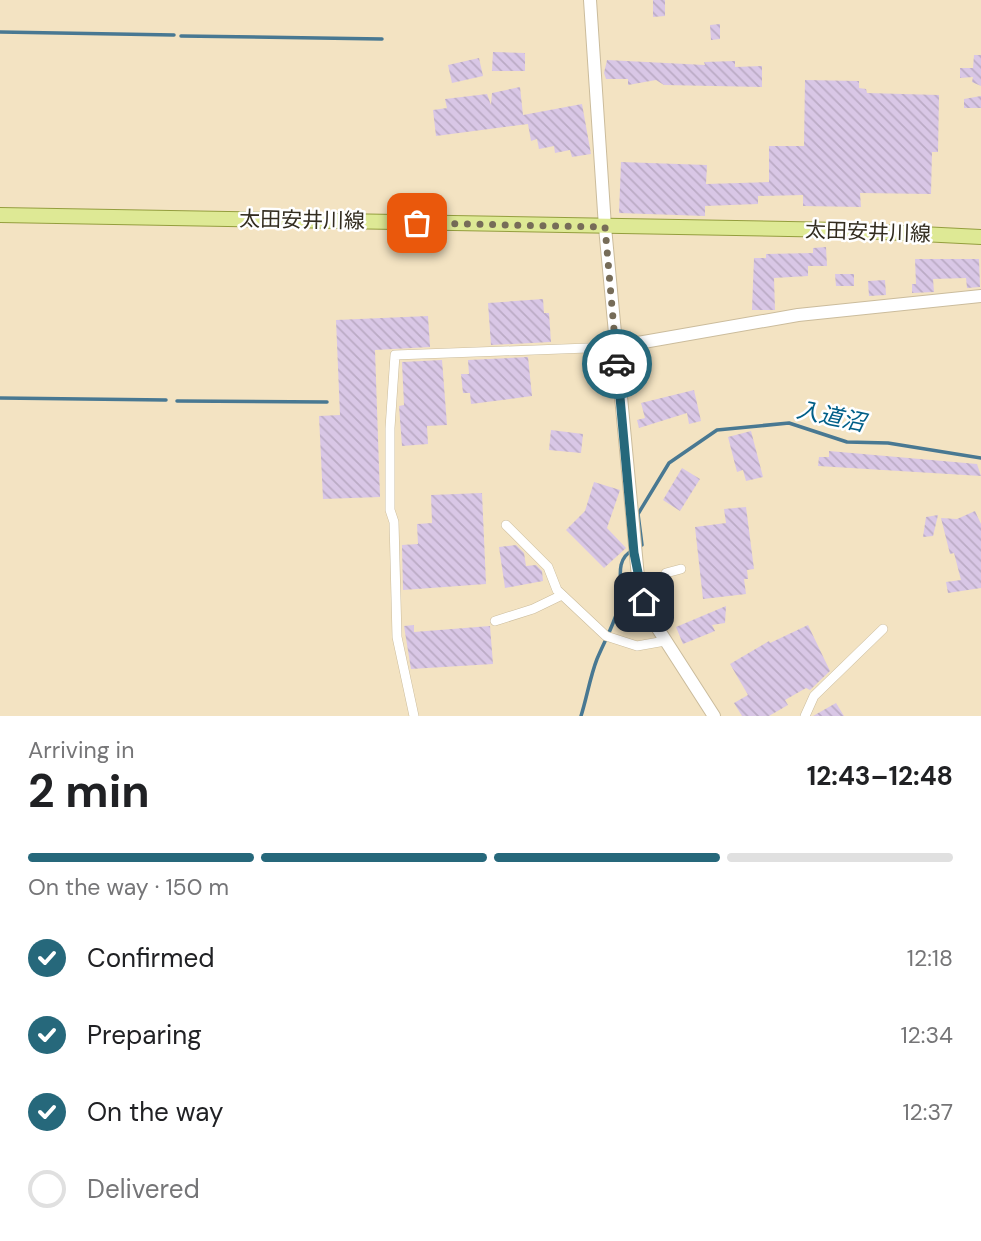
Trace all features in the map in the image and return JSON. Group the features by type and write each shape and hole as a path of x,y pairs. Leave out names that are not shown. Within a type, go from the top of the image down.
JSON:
{"main road":[{"name":"太田安井川線","path":"0,215 842,230 981,237"}],"street":[{"path":"590,0 605,227 634,548 644,602 665,641 714,716"},
{"path":"414,716 397,637 394,522 390,510 390,428 395,355 615,347 798,315 981,296"},
{"path":"506,525 548,567 557,590 608,637 637,646 665,641"},
{"path":"644,602 652,597 663,576 681,569"},
{"path":"495,621 533,609 562,595"},
{"path":"805,716 814,696 883,629"}],"building":[{"path":"653,0 665,0 665,16 653,17"},
{"path":"720,24 720,39 711,40 710,25"},
{"path":"493,52 525,53 525,71 492,71"},
{"path":"974,55 981,55 981,86 972,82 973,77 960,78 960,68 973,68"},
{"path":"479,58 483,76 452,83 448,65"},
{"path":"607,60 705,65 704,62 735,61 735,67 762,66 762,87 664,85 656,80 628,85 628,79 606,79 604,73"},
{"path":"805,80 859,81 859,88 866,89 867,93 939,95 938,152 932,152 931,194 860,193 861,207 803,206 803,195 758,196 758,204 705,206 705,216 619,213 621,162 707,165 706,184 769,182 769,146 804,146"},
{"path":"520,87 523,115 582,104 591,154 572,157 570,150 555,153 554,146 539,149 537,139 531,141 528,124 436,136 433,110 447,108 445,99 487,94 491,105 492,93"},
{"path":"981,96 981,108 964,108 964,99"},
{"path":"826,247 827,266 808,266 808,276 774,278 775,310 752,310 754,258 766,258 766,254 813,253 813,248"},
{"path":"915,259 979,259 980,287 967,288 966,278 933,279 934,292 912,293 912,284 916,284"},
{"path":"835,274 854,274 854,286 836,286"},
{"path":"885,280 886,295 869,296 868,281"},
{"path":"543,299 544,313 549,313 551,342 491,345 488,303"},
{"path":"428,316 430,347 375,350 380,497 323,499 319,416 340,415 336,320"},
{"path":"528,357 532,396 471,404 470,393 463,393 461,374 469,374 468,360"},
{"path":"442,360 447,425 427,426 428,444 402,446 399,406 404,405 402,362"},
{"path":"694,390 701,421 689,424 687,413 639,428 637,420 645,418 641,403"},
{"path":"551,430 583,434 581,453 549,450"},
{"path":"751,431 763,477 746,481 743,470 737,472 728,437"},
{"path":"829,451 977,464 981,476 818,466 819,457 829,457"},
{"path":"682,468 700,479 680,511 663,500"},
{"path":"594,482 620,490 607,528 626,548 604,568 566,530 585,511"},
{"path":"482,493 486,584 403,590 402,545 418,544 417,524 432,523 431,495"},
{"path":"746,507 754,569 747,570 748,579 744,579 746,594 703,599 695,527 726,523 724,509"},
{"path":"975,511 981,524 981,588 948,593 946,582 961,580 954,553 950,554 941,518 957,519"},
{"path":"938,515 933,536 923,537 926,517"},
{"path":"516,545 524,553 526,566 536,565 542,571 543,581 505,588 499,547"},
{"path":"726,606 725,623 712,625 715,631 683,644 676,627"},
{"path":"414,625 414,632 490,626 493,664 411,669 404,626"},
{"path":"808,625 830,671 810,690 806,688 785,700 788,705 769,716 742,716 734,703 748,695 730,664 769,641 770,643"},
{"path":"836,703 844,716 813,716"}],"waterway":[{"path":"0,32 174,35"},
{"path":"181,36 382,39"},
{"path":"0,398 166,400"},
{"path":"177,401 327,402"},
{"name":"入道沼","path":"640,546 638,514 669,463 717,430 789,423 847,442 888,443 981,458"},
{"name":"入道沼","path":"581,716 595,666 619,607 621,566 627,554 633,550"}],"way so far":[{"path":"417,223 605,227 617,364"}],"route":[{"path":"617,364 634,553 644,602"}]}
